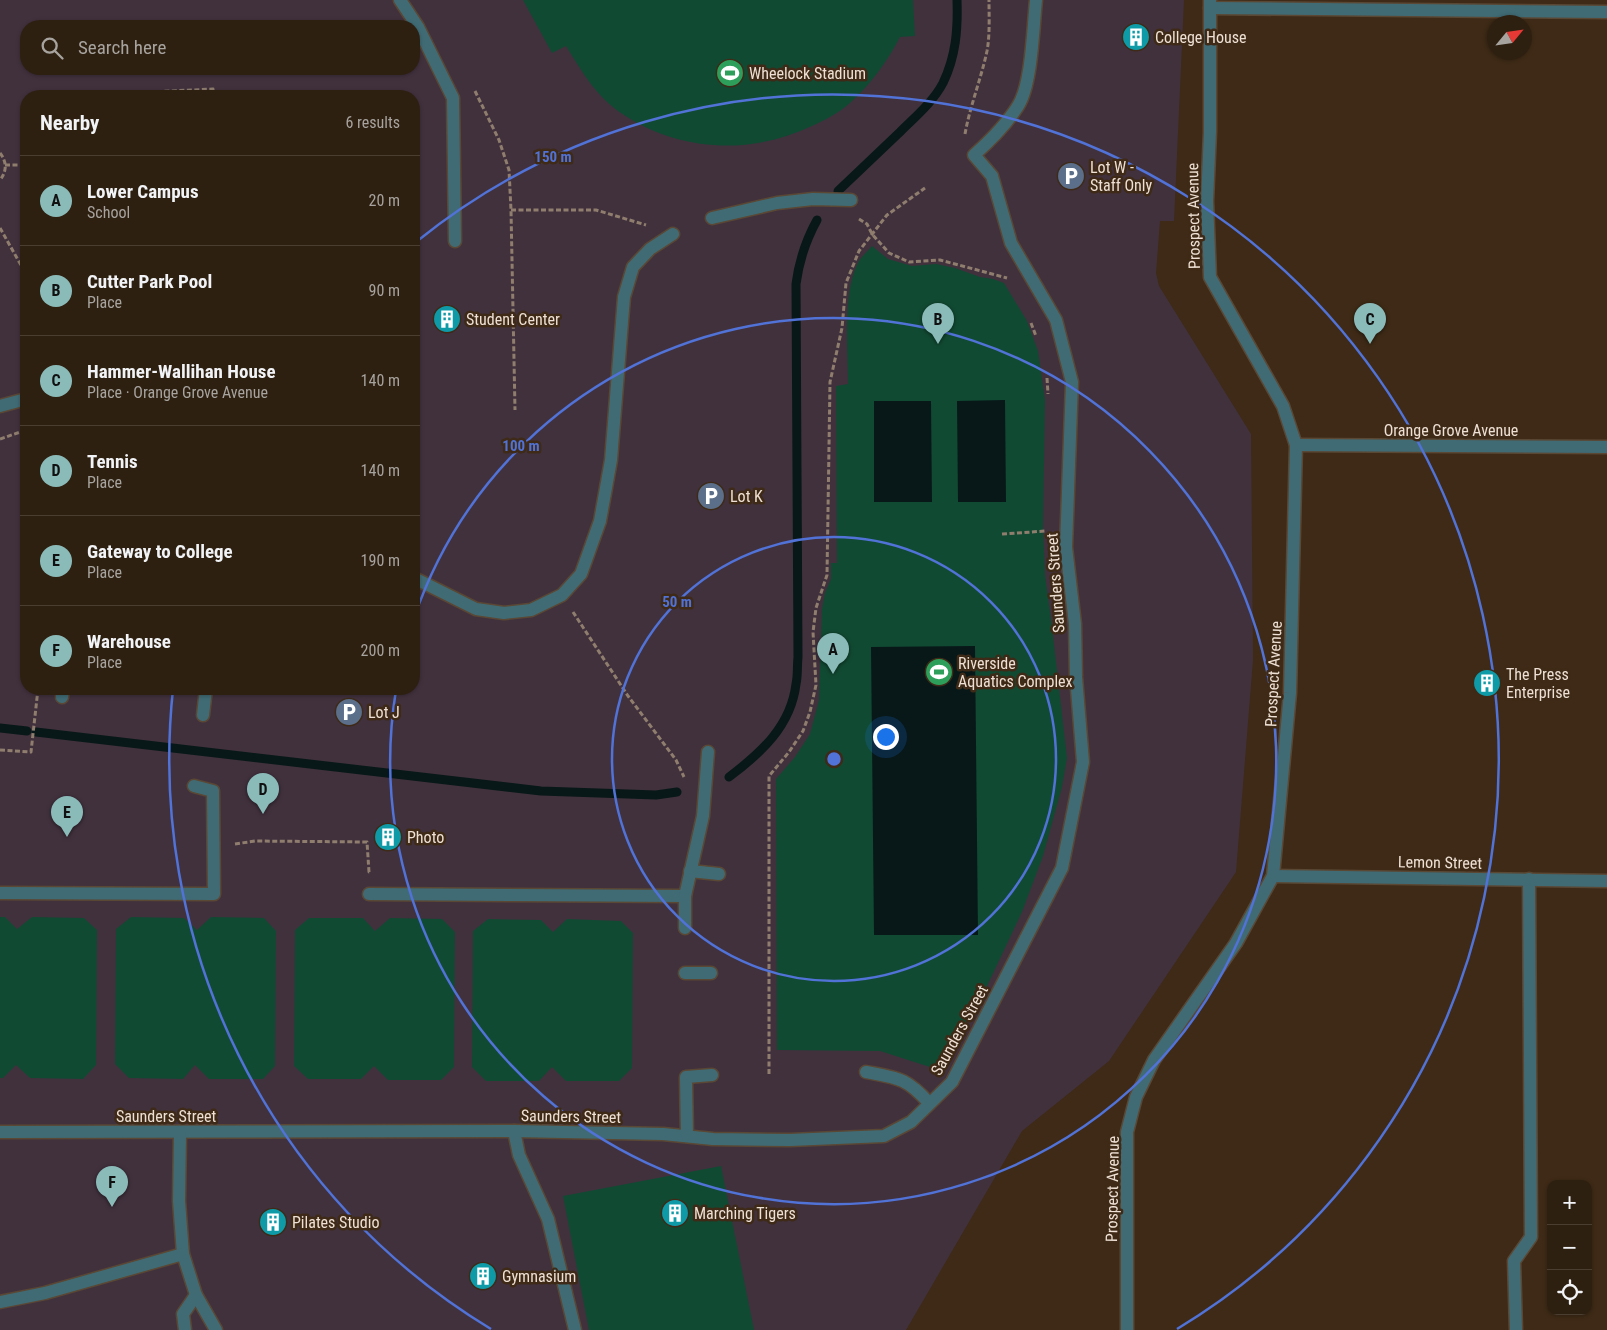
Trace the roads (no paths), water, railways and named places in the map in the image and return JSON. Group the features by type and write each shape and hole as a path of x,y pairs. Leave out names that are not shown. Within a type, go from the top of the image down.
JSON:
{"street":[{"path":"400,0 413,20"},
{"name":"Saunders Street","path":"0,1132 514,1131 663,1134 713,1140 884,1136 911,1122 952,1082 1062,868 1083,762 1076,677 1075,624 1066,547 1072,382 1056,320 1011,243 992,176 974,155 998,134 1019,105 1028,78 1036,0"},
{"path":"1210,4 1607,12"},
{"name":"Prospect Avenue","path":"1127,1330 1127,1132 1136,1097 1154,1060 1236,943 1273,876 1290,693 1296,445 1283,406 1210,277 1207,201 1210,132 1210,4"},
{"path":"420,31 453,98 455,240"},
{"path":"712,218 777,203 813,198 851,200"},
{"path":"420,581 476,609 504,613 531,610 562,595 581,574 600,521 611,460 623,306 626,289 633,267 650,248 673,234"},
{"path":"0,406 20,401"},
{"name":"Orange Grove Avenue","path":"1296,445 1607,448"},
{"path":"203,715 205,695"},
{"path":"685,928 685,896 703,816 708,752"},
{"path":"0,893 214,894 213,791 194,786"},
{"path":"690,871 719,874"},
{"name":"Lemon Street","path":"1273,876 1607,881"},
{"path":"1516,1330 1514,1262 1531,1237 1529,879"},
{"path":"369,894 685,896"},
{"path":"685,973 711,973"},
{"path":"866,1072 896,1077 915,1087 929,1103"},
{"path":"686,1136 686,1077 712,1076"},
{"path":"514,1131 519,1155 548,1219 575,1330"},
{"path":"180,1132 179,1201 183,1254 196,1295 216,1330"},
{"path":"0,1302 45,1293 183,1254"},
{"path":"185,1330 183,1314 196,1295"}],"waterway":[{"path":"838,191 918,115 939,90 951,63 956,32 957,0"},
{"path":"729,777 763,748 781,726 793,699 797,681 796,284 809,235 817,220"},
{"path":"0,728 27,731"},
{"path":"36,732 541,791 656,795 677,792"}],"place":[{"name":"College House","path":"1136,37"},
{"name":"Wheelock Stadium","path":"730,73"},
{"name":"Lot W - Staff Only","path":"1071,176"},
{"name":"Student Center","path":"447,319"},
{"name":"Cutter Park Pool","path":"938,344"},
{"name":"Hammer-Wallihan House","path":"1370,344"},
{"name":"Lot K","path":"711,496"},
{"name":"Riverside Aquatics Complex","path":"939,672"},
{"name":"Lower Campus","path":"833,674"},
{"name":"The Press Enterprise","path":"1487,683"},
{"name":"Lot J","path":"349,712"},
{"name":"Tennis","path":"263,814"},
{"name":"Gateway to College","path":"67,837"},
{"name":"Photo","path":"388,837"},
{"name":"Warehouse","path":"112,1207"},
{"name":"Marching Tigers","path":"675,1213"},
{"name":"Pilates Studio","path":"273,1222"},
{"name":"Gymnasium","path":"483,1276"}]}
